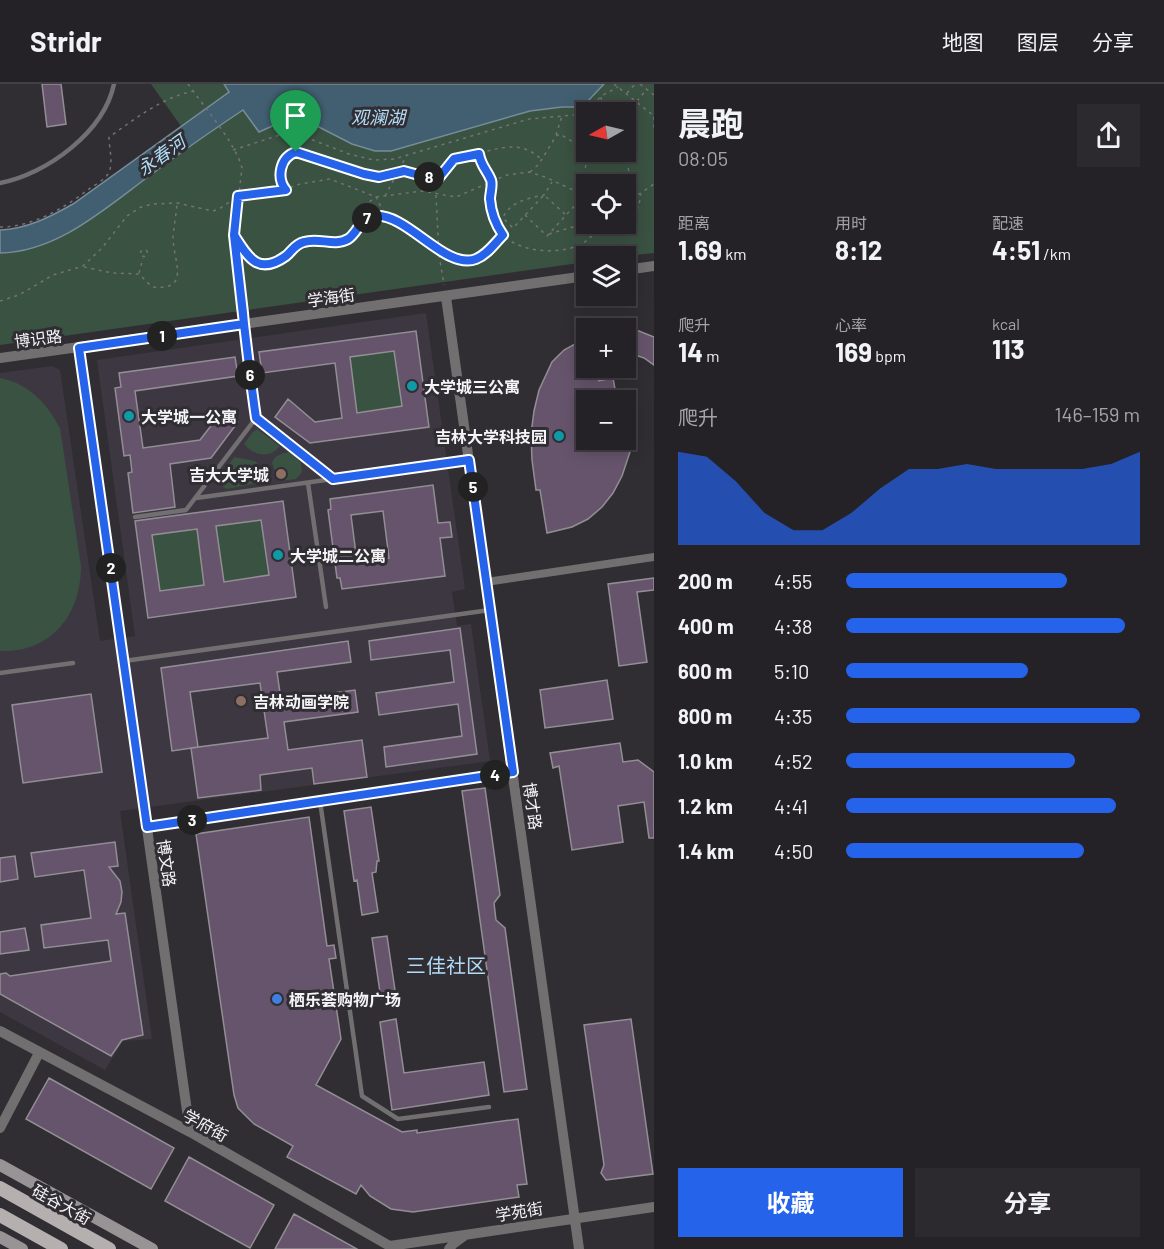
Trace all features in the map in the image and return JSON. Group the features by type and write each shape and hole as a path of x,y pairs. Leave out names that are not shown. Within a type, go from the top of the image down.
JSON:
{"main road":[{"path":"0,1166 152,1249"},
{"path":"0,1178 13,1196"},
{"name":"硅谷大街","path":"0,1188 109,1249"},
{"path":"0,1215 61,1249"},
{"path":"0,1237 22,1249"}],"street":[{"path":"636,269 654,266"},
{"name":"学海街","path":"79,348 445,291 576,277"},
{"name":"博才路","path":"445,291 579,1249"},
{"name":"博识路","path":"0,358 79,348"},
{"name":"博文路","path":"79,348 190,1132"},
{"path":"486,582 654,557"},
{"name":"学府街","path":"0,1031 190,1132 392,1248"},
{"path":"1,1124 39,1053"},
{"name":"学苑街","path":"392,1248 466,1234 654,1207"},
{"path":"449,1249 466,1234"}],"lane":[{"path":"0,183 31,174 56,160 96,123 106,108 114,84"},
{"path":"135,517 186,510 256,418 244,324"},
{"path":"256,418 333,479"},
{"path":"196,498 469,460"},
{"path":"308,483 326,607"},
{"path":"124,661 491,610"},
{"path":"0,674 72,663"},
{"path":"147,827 513,772"},
{"path":"320,801 362,1096 398,1119 489,1107"}],"path":[{"path":"188,84 219,127 242,168 234,235 244,324"},
{"path":"627,94 635,84"},
{"path":"640,84 654,95"},
{"path":"233,150 282,134 297,134 350,154 374,160 394,159 530,119 574,115 585,111 616,85 654,116 654,130"},
{"path":"636,102 647,89"},
{"path":"0,227 27,223 72,202 107,176 111,167 109,137 159,102 173,95 193,91"},
{"path":"601,96 601,102"},
{"path":"0,301 19,295 53,275 83,266 102,248 127,216 141,207 166,202 213,211 238,196 286,190 300,184 330,179 376,197 413,191 456,197 507,175 535,170 556,135 562,116"},
{"path":"556,135 567,137 576,148"},
{"path":"428,192 454,159 499,148 523,147 542,159"},
{"path":"286,190 280,180 283,161 296,152 379,177 398,172 411,172 437,180"},
{"path":"479,154 480,163 492,181 490,198 493,214 503,235 530,249 545,252 579,246 594,234"},
{"path":"384,196 407,155"},
{"path":"528,172 576,191"},
{"path":"544,195 520,201 505,213 503,218 506,224 513,228 544,195 553,180"},
{"path":"636,196 654,184"},
{"path":"636,212 639,208 641,193"},
{"path":"436,194 439,249 445,291"},
{"path":"544,195 566,215"},
{"path":"376,197 387,218"},
{"path":"357,230 362,208 376,197"},
{"path":"83,266 112,273 139,274 152,287 168,287 175,283 178,276 173,238 177,203"},
{"path":"548,234 576,204"},
{"path":"525,215 547,236 576,224"},
{"path":"234,235 251,260 259,265 267,265 287,255 296,245 303,242 315,240 341,243 351,237 361,222 370,216 387,218 460,260 476,259 503,235"},
{"path":"139,274 144,257"}],"shaded area":[{"path":"426,313 465,589 452,592 457,626 471,624 490,761 120,811 152,1039 123,1041 105,1070 0,1012 0,373 52,366 60,370 100,641 135,636 97,360"}],"green space":[{"path":"151,84 654,84 654,253 636,255 636,246 576,246 576,263 0,345 0,253 18,251 50,241 94,215 193,143"},
{"path":"394,351 402,406 357,413 350,357"},
{"path":"0,378 20,385 36,396 49,410 60,428 81,566 76,600 60,628 48,638 34,645 18,650 0,651"},
{"path":"257,429 280,446 267,454 252,451 244,444"},
{"path":"290,452 301,463 302,472 296,479 279,481 272,463 279,455"},
{"path":"234,457 255,461 265,472 264,482 227,489 223,487 221,476"},
{"path":"261,520 269,575 224,582 216,526"},
{"path":"197,529 204,585 160,591 152,535"}],"water":[{"name":"观澜湖","path":"224,84 604,84 587,102 576,102 576,107 530,111 391,151 375,151 352,144 313,124 288,119 259,132 243,110 83,224 43,244 22,251 0,253 0,230 29,225 73,204 229,92"}],"building":[{"path":"42,84 61,84 66,124 47,127"},
{"name":"大学城三公寓","path":"416,331 429,427 310,443 275,417 288,399 315,422 342,418 335,363 262,373 259,352","holes":["394,351 402,406 357,413 350,357"]},
{"path":"636,331 654,337 654,365 636,355"},
{"name":"吉林大学科技园","path":"576,343 576,378 597,378 599,381 613,378 615,390 576,390 576,450 631,450 622,476 602,507 588,519 572,527 547,533 540,490 536,490 531,434 539,390 552,362 564,350"},
{"name":"大学城一公寓","path":"235,357 238,376 135,391 143,448 200,440 223,410 238,422 211,458 170,464 175,507 133,513 128,473 132,472 130,455 124,456 115,388 121,387 119,373"},
{"path":"433,485 438,523 450,522 452,537 440,538 445,576 342,589 340,578 337,578 328,510 331,509 330,499","holes":["383,511 389,558 357,562 351,515"]},
{"name":"大学城二公寓","path":"283,501 296,597 148,618 135,521","holes":["261,520 269,575 224,582 216,526","197,529 204,585 160,591 152,535"]},
{"path":"654,578 654,590 637,592 647,662 619,666 608,584"},
{"path":"460,628 477,754 386,767 384,747 462,736 458,704 379,715 376,693 454,682 450,650 371,660 369,641"},
{"path":"348,641 351,662 277,672 281,700 355,690 358,712 284,722 288,750 362,740 367,777 314,784 312,768 260,775 261,790 198,798 191,748 172,751 161,668","holes":["260,683 268,738 194,748 198,747 190,692"]},
{"path":"607,680 613,719 545,728 540,690"},
{"path":"91,694 102,772 23,783 12,705"},
{"path":"620,743 623,762 638,760 654,772 654,838 649,838 644,802 618,806 623,842 572,850 559,766 553,768 550,753"},
{"path":"485,788 500,895 494,903 496,920 505,928 527,1089 504,1092 462,791"},
{"path":"371,807 379,861 377,861 376,872 372,873 378,912 362,915 357,880 354,881 344,811"},
{"name":"栖乐荟购物广场","path":"309,817 327,946 334,945 336,958 329,959 341,1039 316,1085 402,1132 417,1130 417,1133 518,1119 527,1184 517,1185 519,1197 413,1212 391,1209 370,1196 361,1185 356,1194 287,1157 293,1146 254,1124 238,1108 234,1095 196,834"},
{"path":"115,842 118,866 109,867 120,881 121,902 116,914 125,913 143,1035 122,1040 111,1056 0,994 0,974 6,973 10,976 111,961 108,940 44,948 41,925 91,918 84,870 35,877 31,853"},
{"path":"15,856 18,879 0,882 0,858"},
{"path":"25,928 29,950 0,954 0,932"},
{"path":"387,936 396,997 381,999 372,938"},
{"path":"396,1019 404,1073 484,1062 489,1095 392,1110 380,1022"},
{"path":"631,1019 653,1174 606,1180 601,1173 604,1165 584,1025"},
{"path":"49,1078 174,1148 151,1189 26,1119"},
{"path":"189,1157 274,1205 250,1248 165,1201"},
{"path":"294,1214 357,1249 275,1249"}],"place":[{"name":"大学城三公寓","path":"412,386"},
{"name":"大学城一公寓","path":"129,416"},
{"name":"吉林大学科技园","path":"559,436"},
{"name":"吉大大学城","path":"281,474"},
{"name":"大学城二公寓","path":"278,555"},
{"name":"吉林动画学院","path":"241,701"},
{"name":"栖乐荟购物广场","path":"277,999"}],"district":[{"name":"三佳社区","path":"446,965"}],"route":[{"path":"296,152 283,161 280,180 286,190 238,196 234,235 239,282 244,324 79,348 147,827 513,772 469,460 333,479 256,418 234,235 251,260 259,265 267,265 287,255 296,245 303,242 315,240 341,243 351,237 361,222 370,216 378,215 409,229 452,256 468,261 484,254 503,235 493,214 490,198 492,181 480,163 479,154 454,159 437,180 404,171 379,177 296,152"}],"water label":[{"name":"永春河","path":"161,155"}]}
